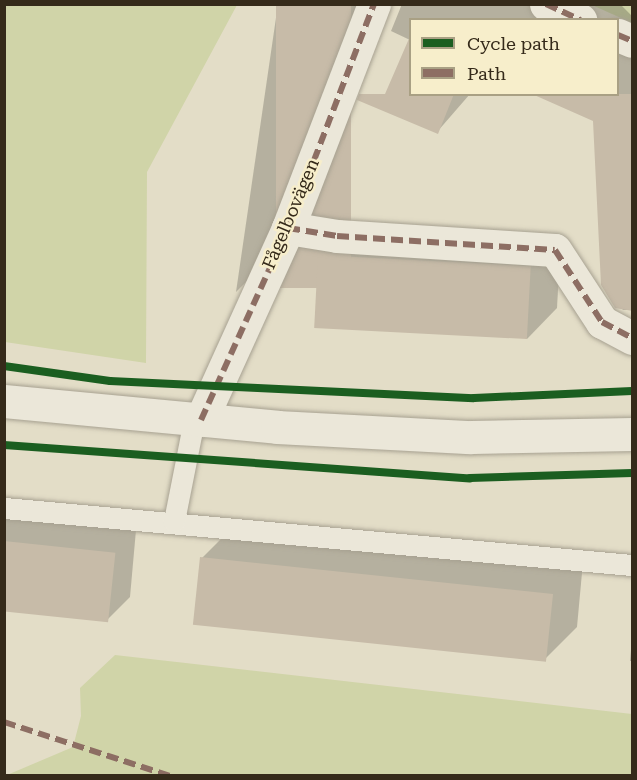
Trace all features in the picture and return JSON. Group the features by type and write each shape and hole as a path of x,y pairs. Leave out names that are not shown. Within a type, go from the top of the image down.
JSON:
{"street":[{"name":"Fågelbovägen","path":"198,420 288,228 374,4"},
{"path":"546,4 577,18"},
{"path":"619,35 633,41"},
{"path":"288,228 337,236 555,250 602,322 633,338"},
{"path":"4,401 198,420 471,437 633,434"}],"lane":[{"path":"174,521 198,420"},
{"path":"4,508 174,521 633,565"}],"green space":[{"path":"5,4 237,5 147,172 146,363 5,342"},
{"path":"592,5 632,5 632,23"},
{"path":"115,655 632,714 632,775 7,775 73,747 81,716 80,688"}],"building":[{"path":"276,4 351,4 351,288 276,288"},
{"path":"409,39 409,96 453,96 438,134 357,100 359,94 385,94"},
{"path":"633,94 633,311 615,308 601,285 593,121 537,96"},
{"path":"318,255 531,266 527,339 314,328"},
{"path":"4,541 115,553 108,622 4,611"},
{"path":"200,557 553,594 546,662 193,625"}],"marked path":[{"path":"201,420 288,228 374,4"},
{"path":"546,4 577,18"},
{"path":"619,35 632,41"},
{"path":"288,228 337,236 555,250 602,322 632,338"},
{"path":"4,722 170,776"}],"cycle path":[{"path":"4,366 110,381 474,398 632,391"},
{"path":"4,445 470,478 632,473"}]}
